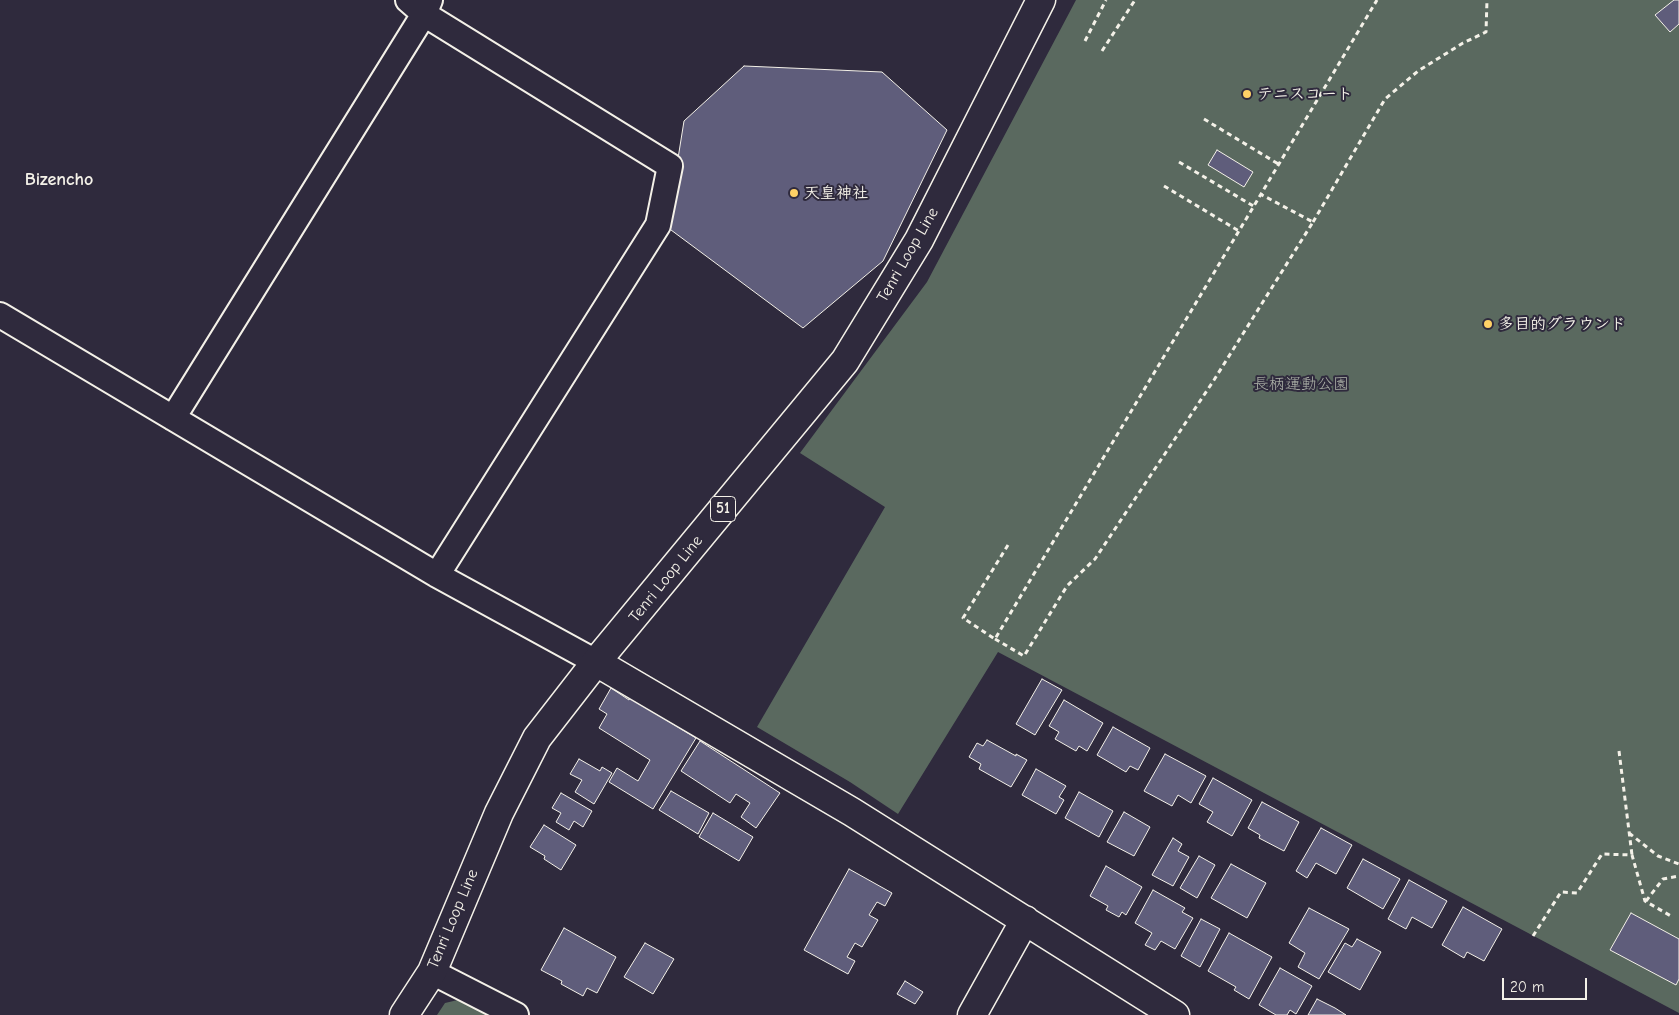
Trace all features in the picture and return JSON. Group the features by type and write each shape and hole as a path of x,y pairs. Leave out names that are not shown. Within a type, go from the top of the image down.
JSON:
{"main road":[{"name":"Tenri Loop Line","path":"404,1015 432,972 498,813 537,738 596,662 845,361 919,240 1041,0"},
{"path":"596,662 852,812 1175,1015"},
{"path":"972,1015 1025,920"}],"street":[{"path":"173,418 421,5 670,166 658,225 436,575"},
{"path":"0,316 436,575 596,662"},
{"path":"432,972 516,1015"}],"path":[{"path":"1085,41 1106,0"},
{"path":"1102,51 1135,0"},
{"path":"995,639 1377,0"},
{"path":"1008,545 963,618 1024,656 1067,586 1095,559 1214,380 1313,222 1385,99 1418,71 1463,43 1486,32 1486,0"},
{"path":"1204,119 1280,165"},
{"path":"1179,162 1255,206"},
{"path":"1164,186 1239,231"},
{"path":"1262,195 1313,222"},
{"path":"1619,751 1632,854 1645,901 1671,916"},
{"path":"1629,833 1658,856 1679,864"},
{"path":"1533,936 1561,892 1577,893 1602,854 1632,854"},
{"path":"1645,901 1663,879 1679,876"}],"green space":[{"name":"長柄運動公園","path":"1076,0 1679,0 1679,1013 998,652 898,814 850,782 757,727 885,507 800,453 927,282"},
{"path":"462,999 494,1015 437,1015 445,1003"}],"building":[{"path":"1674,0 1679,0 1679,24 1670,32 1655,15"},
{"name":"天皇神社","path":"744,66 882,72 947,130 883,261 803,328 667,227 684,121"},
{"path":"1217,150 1253,172 1244,187 1208,165"},
{"path":"1042,679 1062,690 1035,735 1016,724"},
{"path":"611,688 696,738 653,809 609,782 617,768 638,781 650,760 599,728 607,714 599,709"},
{"path":"1064,700 1103,723 1087,751 1079,746 1076,751 1055,739 1059,732 1049,726"},
{"path":"1113,727 1150,748 1138,770 1130,766 1126,772 1097,755"},
{"path":"987,740 1027,760 1011,787 979,769 981,764 969,757 977,743 983,746"},
{"path":"700,741 780,793 756,828 741,817 750,803 736,794 730,803 681,771"},
{"path":"1165,754 1206,776 1191,803 1178,795 1172,806 1144,791"},
{"path":"579,759 600,771 602,767 612,773 594,804 575,792 582,780 570,774"},
{"path":"1036,769 1066,786 1059,797 1064,800 1056,814 1022,795"},
{"path":"1213,778 1252,800 1232,836 1207,822 1213,812 1199,804"},
{"path":"671,791 709,813 698,834 659,810"},
{"path":"1079,792 1113,811 1099,837 1065,818"},
{"path":"561,793 592,811 583,827 574,821 569,830 556,822 561,813 552,808"},
{"path":"1262,802 1299,822 1284,851 1259,838 1260,835 1248,828"},
{"path":"1124,812 1150,827 1134,856 1107,842"},
{"path":"713,813 753,837 739,861 699,837"},
{"path":"544,825 576,845 561,870 544,859 545,856 530,847"},
{"path":"1321,828 1352,845 1336,874 1316,863 1307,878 1296,871"},
{"path":"1173,838 1182,844 1178,851 1189,857 1173,886 1152,875"},
{"path":"1199,856 1215,865 1197,898 1180,888"},
{"path":"1363,859 1400,879 1383,909 1347,888"},
{"path":"1231,864 1266,883 1247,918 1211,898"},
{"path":"1106,866 1142,887 1126,915 1122,912 1119,917 1106,910 1108,906 1090,896"},
{"path":"849,869 892,893 885,906 877,902 869,915 878,920 862,947 855,943 847,957 855,961 848,974 804,950"},
{"path":"1409,880 1447,901 1432,928 1412,917 1406,929 1388,919"},
{"path":"1153,890 1185,908 1182,912 1193,918 1175,949 1161,941 1155,950 1145,945 1152,933 1135,923"},
{"path":"1463,907 1502,929 1484,961 1467,952 1464,958 1442,945"},
{"path":"1309,908 1349,929 1319,979 1298,967 1305,953 1289,943"},
{"path":"1631,913 1679,939 1679,979 1676,985 1610,950"},
{"path":"1201,919 1220,929 1200,967 1181,956"},
{"path":"564,928 616,957 597,993 587,988 583,996 561,984 562,981 541,970"},
{"path":"1229,933 1272,957 1249,999 1234,990 1236,987 1208,971"},
{"path":"1357,939 1381,952 1360,990 1328,972 1345,943 1352,947"},
{"path":"645,943 674,959 653,994 624,977"},
{"path":"1280,968 1312,986 1296,1014 1290,1010 1287,1015 1276,1015 1259,1005"},
{"path":"905,981 923,992 915,1004 897,994"},
{"path":"1317,999 1335,1008 1346,1015 1308,1015"}],"place":[{"name":"テニスコート","path":"1247,94"},
{"name":"天皇神社","path":"794,193"},
{"name":"多目的グラウンド","path":"1488,324"}],"district":[{"name":"Bizencho","path":"59,180"}]}
